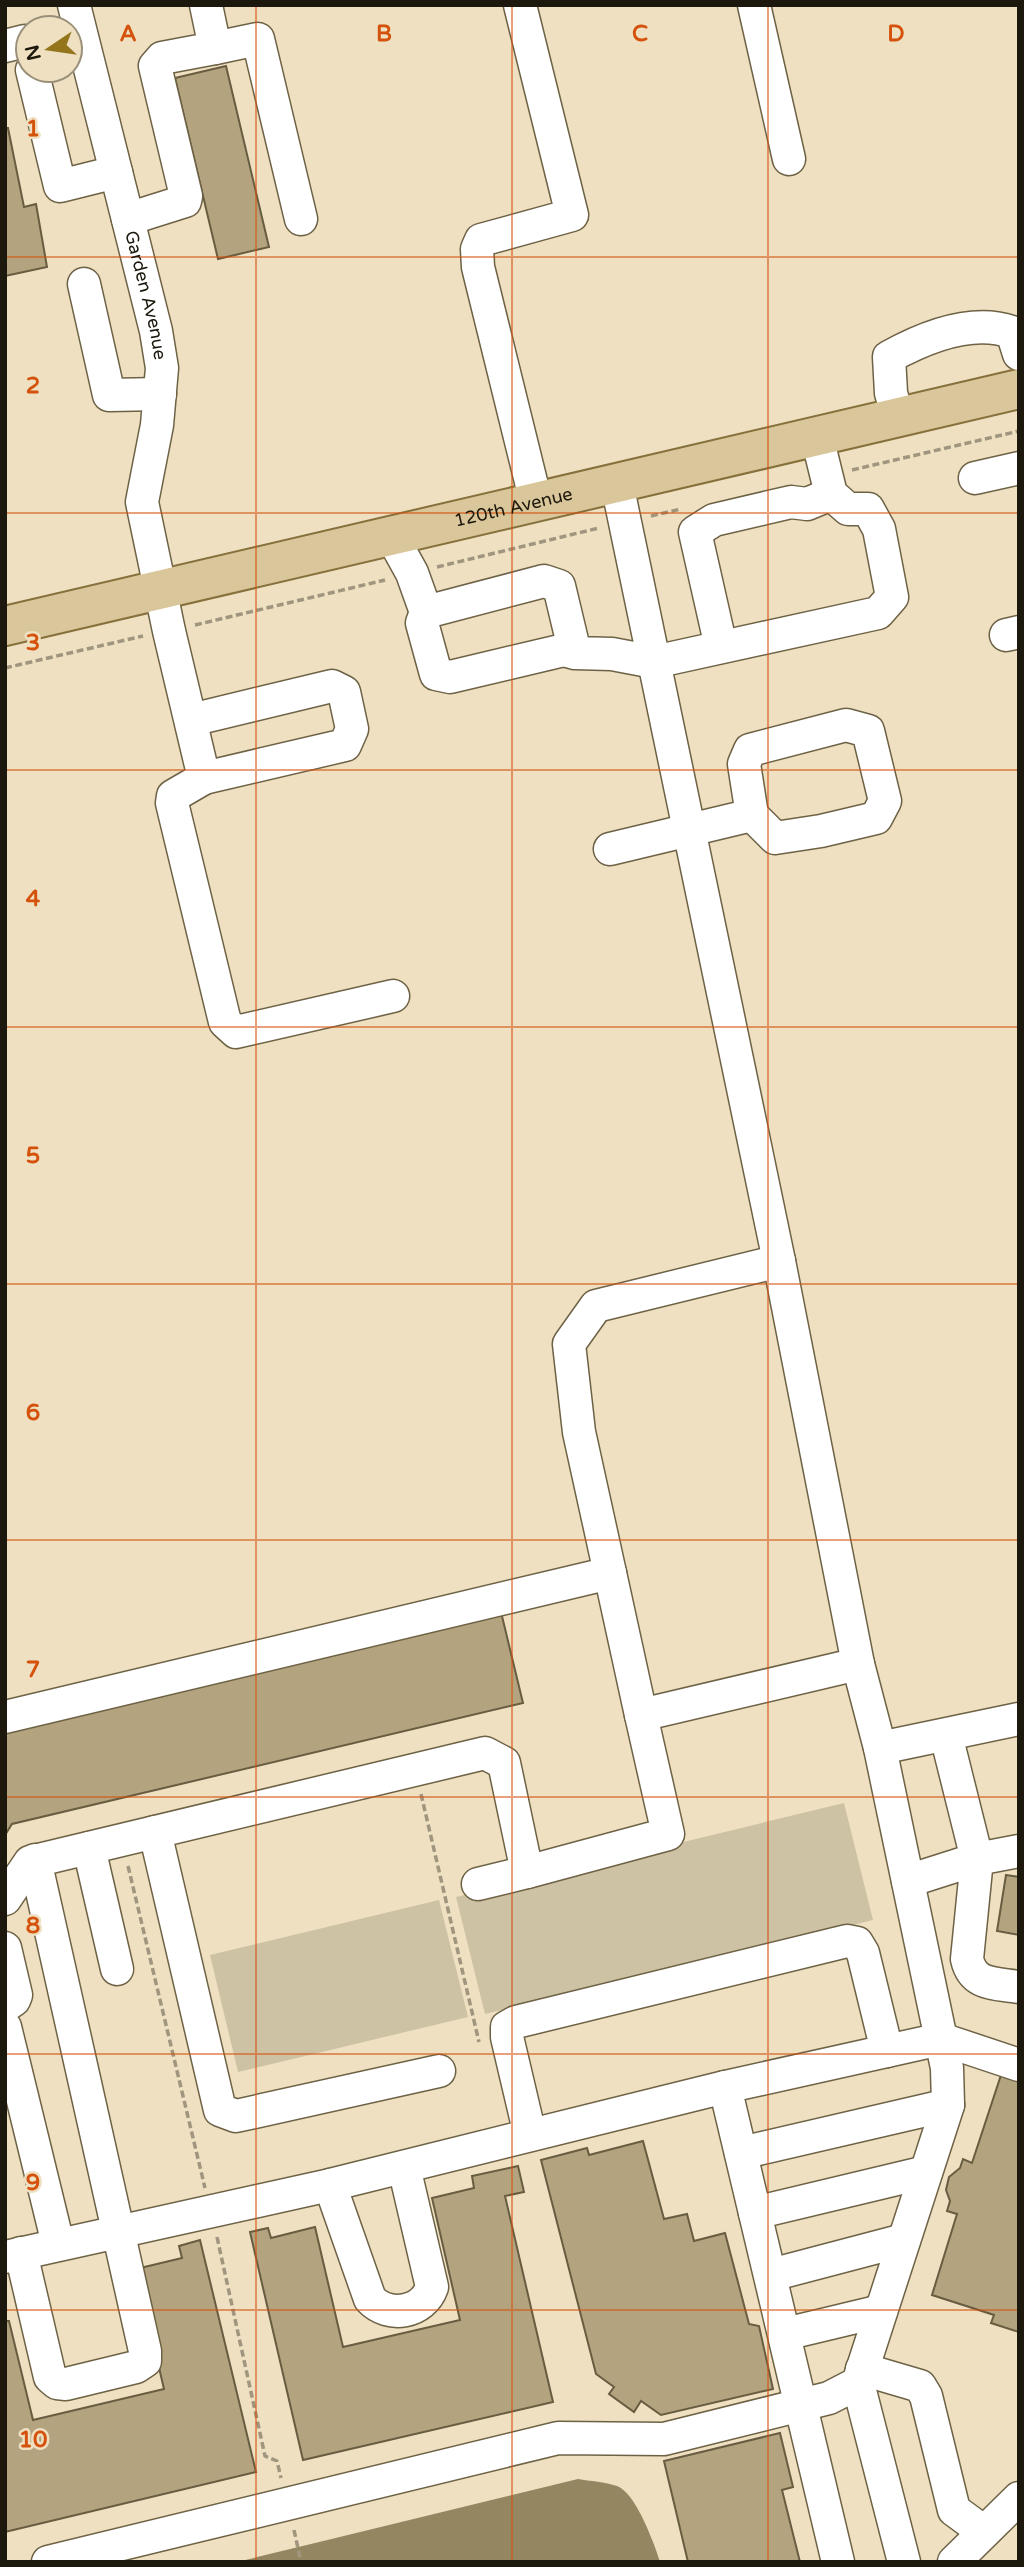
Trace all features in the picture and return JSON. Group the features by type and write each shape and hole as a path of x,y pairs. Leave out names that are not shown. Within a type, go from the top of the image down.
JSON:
{"main road":[{"name":"120th Avenue","path":"5,626 1019,389"}],"street":[{"path":"206,5 215,47"},
{"path":"520,5 572,215 481,240 477,249 478,267 536,502"},
{"path":"754,5 789,159"},
{"path":"128,219 185,201 186,196 155,66 162,58 258,40 301,219"},
{"name":"Garden Avenue","path":"84,57 156,331 162,368 160,394 157,425 142,502 204,778"},
{"path":"33,84 60,186 116,172"},
{"path":"84,284 109,395 160,394"},
{"path":"898,418 891,393 889,357 908,346 975,327 999,327 1012,332 1019,354"},
{"path":"391,536 412,573 426,612 422,624 436,674 450,677 564,650 612,654 654,662 878,612 892,597 879,529 868,509 848,509 831,495 817,437"},
{"path":"975,478 1019,468"},
{"path":"617,484 779,1261 858,1664 880,1748 947,2068 948,2105 860,2375 904,2562"},
{"path":"721,647 695,532 714,520 791,502 807,504 831,495"},
{"path":"426,612 544,581 559,586 575,653"},
{"path":"191,720 332,686 344,692 352,729 345,745 204,778 173,796 172,803 225,1022 236,1032 393,996"},
{"path":"846,725 868,731 885,801 876,818 775,838 752,815 744,764 750,750 846,725"},
{"path":"610,849 752,815"},
{"path":"478,1884 668,1834 579,1432 569,1345 596,1306 779,1261"},
{"path":"5,1717 610,1573"},
{"path":"641,1715 858,1664"},
{"path":"880,1748 1019,1719"},
{"path":"946,1735 977,1859 967,1959 969,1972 978,1979 1019,1987"},
{"path":"5,1899 30,1862 35,1860 485,1753 504,1763 527,1872"},
{"path":"144,1834 220,2110 236,2116 439,2071"},
{"path":"89,1848 117,1969"},
{"path":"908,1881 977,1859 1019,1851"},
{"path":"35,1860 117,2231 145,2351 145,2361 136,2367 66,2384 57,2383 50,2377 13,2255 58,2244 117,2231 211,2210 330,2185 725,2087 941,2039 1019,2065"},
{"path":"530,2135 507,2027 516,2022 848,1941 857,1943 863,1952 887,2051"},
{"path":"5,1948 10,1997 61,1978"},
{"path":"5,2027 58,2244"},
{"path":"725,2087 838,2562"},
{"path":"741,2153 948,2105"},
{"path":"330,2185 370,2299 378,2308 389,2312 400,2311 414,2307 429,2297 432,2287 404,2167"},
{"path":"755,2213 926,2172"},
{"path":"771,2275 904,2240"},
{"path":"785,2334 881,2311"},
{"path":"48,2562 558,2438 664,2439 829,2398 860,2375 920,2386 926,2396 954,2510 984,2532"},
{"path":"954,2562 1019,2498"}],"path":[{"path":"5,668 625,522"},
{"path":"422,1768 419,1786 481,2050"},
{"path":"144,1834 125,1855 211,2210 265,2456 277,2461 301,2562"}],"shaded area":[{"path":"844,1803 873,1920 485,2014 456,1897"},
{"path":"439,1900 468,2017 238,2072 210,1955"},
{"path":"578,2479 617,2486 624,2490 643,2520 660,2562 237,2562"}],"building":[{"path":"226,66 269,247 218,259 175,78"},
{"path":"5,128 8,128 24,207 36,204 47,267 5,276"},
{"path":"501,1612 523,1703 12,1824 5,1835 5,1729"},
{"path":"1006,1875 1019,1877 1019,1935 997,1931"},
{"path":"1002,2072 1019,2077 1019,2332 991,2323 994,2315 932,2295 957,2214 947,2211 950,2201 946,2190 949,2177 960,2168 963,2159 972,2163"},
{"path":"643,2141 664,2219 687,2214 694,2241 725,2233 749,2324 759,2326 773,2389 661,2415 641,2401 634,2412 609,2394 614,2387 596,2374 541,2160 587,2148 589,2155"},
{"path":"518,2166 524,2192 505,2196 553,2402 303,2460 250,2232 268,2228 271,2238 315,2227 343,2347 460,2320 432,2198 474,2188 472,2176"},
{"path":"200,2240 256,2472 5,2532 5,2321 9,2321 33,2420 164,2389 136,2269 182,2258 179,2246"},
{"path":"780,2433 793,2487 782,2490 800,2562 688,2562 664,2461"}]}
